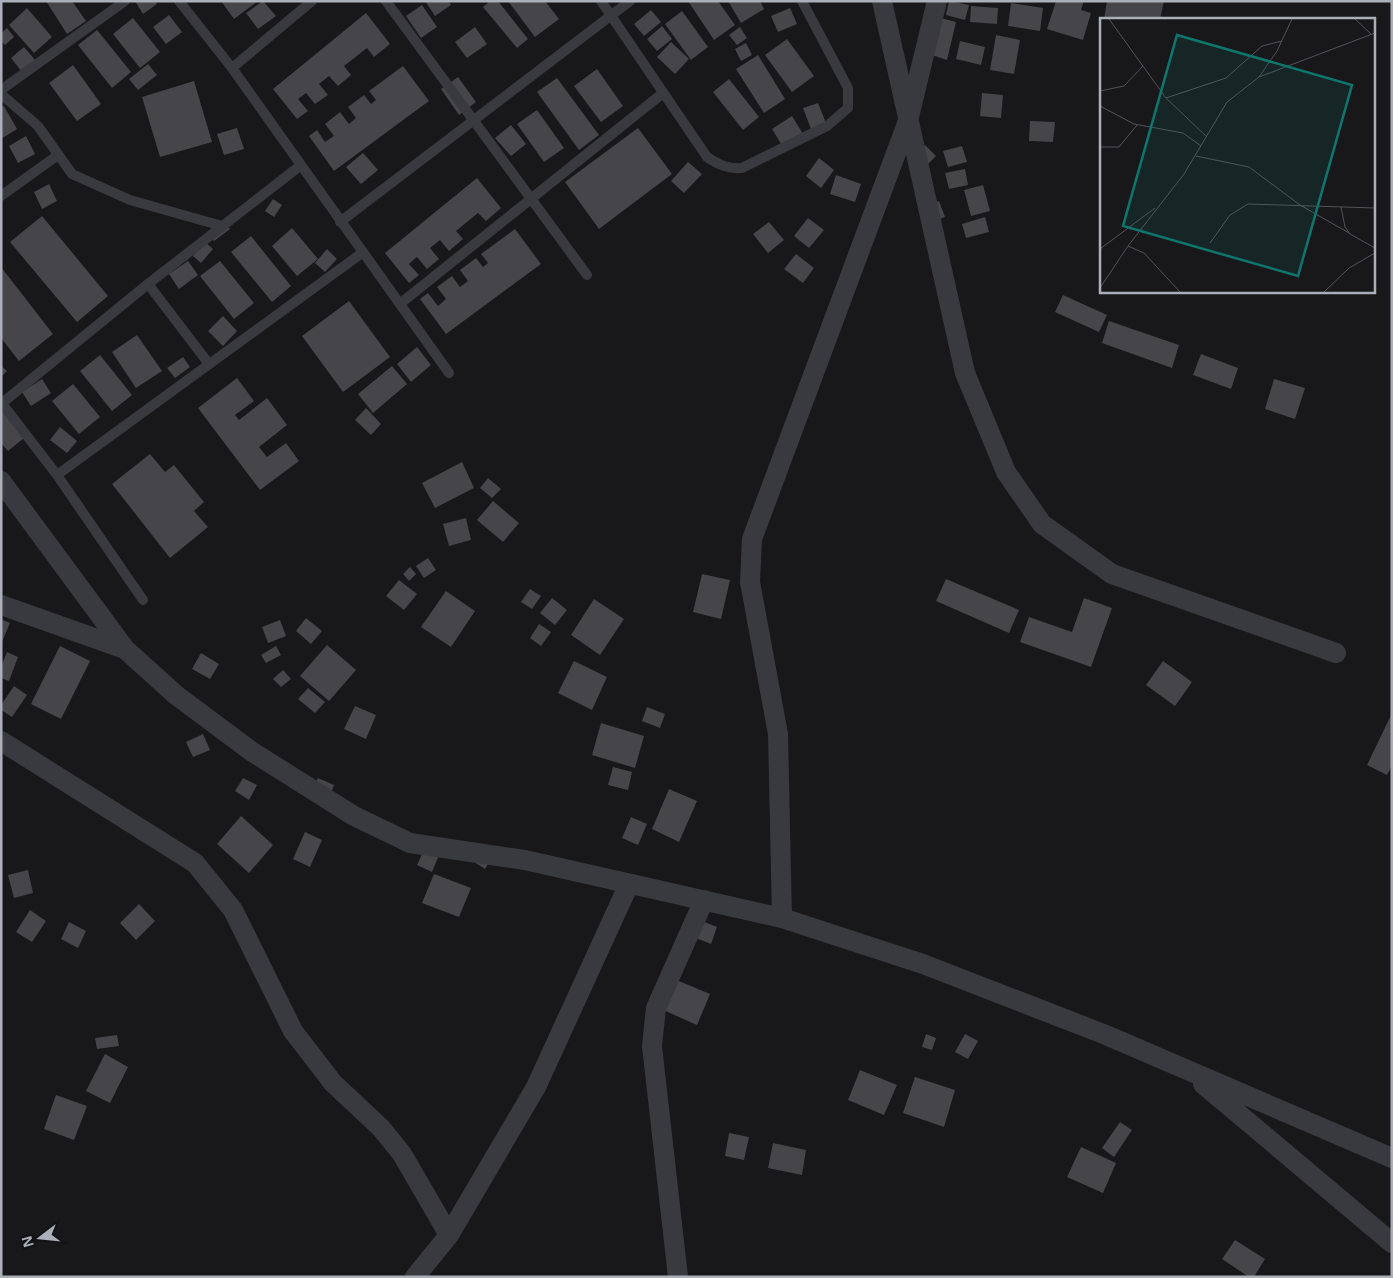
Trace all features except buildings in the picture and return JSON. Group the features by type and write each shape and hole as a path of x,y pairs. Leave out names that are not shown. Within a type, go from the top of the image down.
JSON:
{"street":[{"path":"882,1 965,373 1006,472 1042,524 1112,574 1336,653"},
{"path":"782,918 778,734 750,582 752,539 908,121 937,1"},
{"path":"1,481 125,649 176,694 251,751 354,816 410,843 525,860 782,918 923,964 1106,1035 1392,1158"},
{"path":"1,606 125,649"},
{"path":"1,741 195,863 233,910 293,1031 334,1084 381,1128 402,1154 449,1235"},
{"path":"415,1277 449,1235 536,1087 629,884"},
{"path":"678,1277 652,1046 656,1008 704,900"},
{"path":"1186,1070 1392,1243"}],"lane":[{"path":"125,1 1,92 38,126 72,174 130,200 222,226"},
{"path":"179,1 232,68 449,373"},
{"path":"232,68 312,1"},
{"path":"386,1 587,275"},
{"path":"601,1 707,157 720,166 732,168 742,168 827,126 848,108 848,88 802,1"},
{"path":"340,222 630,1"},
{"path":"401,303 663,93"},
{"path":"1,196 58,154"},
{"path":"143,600 57,475 2,402 148,284 301,165"},
{"path":"57,475 362,253"},
{"path":"148,284 209,364"}]}
